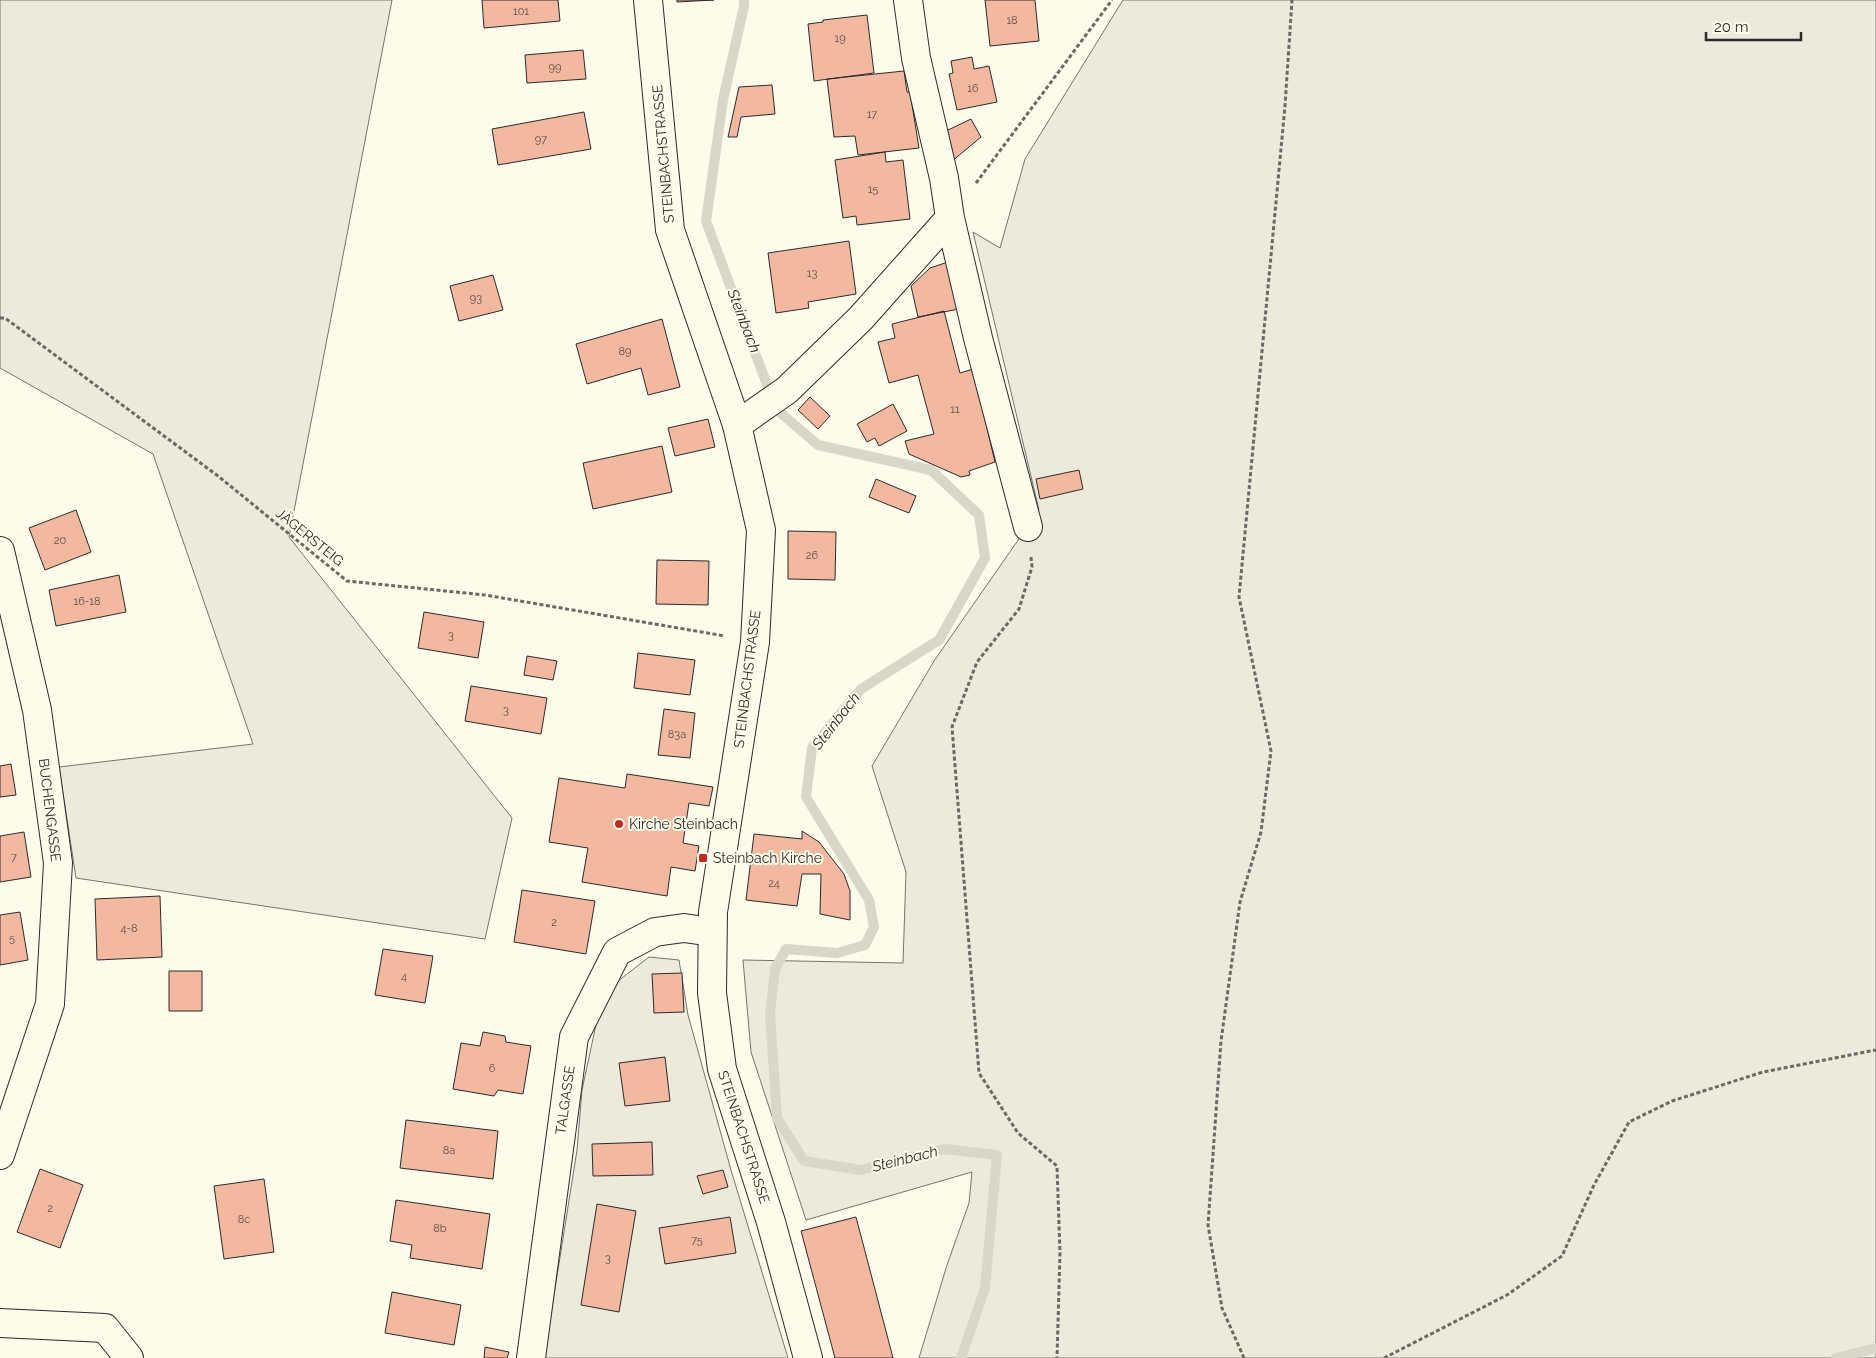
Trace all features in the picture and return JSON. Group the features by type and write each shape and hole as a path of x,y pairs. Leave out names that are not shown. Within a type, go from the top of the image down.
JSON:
{"street":[{"name":"STEINBACHSTRASSE","path":"648,0 670,230 737,425 761,530 755,642 713,912 712,993 722,1069 771,1222 808,1358"},
{"path":"908,0 916,58 944,178 950,218 978,338 1028,526"},
{"path":"737,425 787,390 861,318 950,218"},
{"name":"BUCHENGASSE","path":"0,550 37,710 58,863 50,1004 0,1155"},
{"name":"TALGASSE","path":"531,1358 574,1037 617,952 655,932 684,928 712,932"},
{"path":"0,1323 105,1328 129,1358"}],"path":[{"path":"950,218 1112,0"},
{"path":"1244,1358 1222,1308 1208,1225 1222,1032 1240,902 1260,832 1271,752 1239,598 1285,106 1292,0"},
{"name":"JÄGERSTEIG","path":"0,318 5,318 218,476 347,581 485,595 755,642"},
{"path":"1028,526 1032,567 1019,608 977,662 952,727 979,1073 1018,1133 1057,1166 1060,1253 1057,1358"},
{"path":"1384,1358 1507,1295 1562,1256 1594,1185 1629,1122 1672,1101 1763,1072 1876,1050"}],"shaded area":[{"path":"0,0 392,0 289,537 512,818 485,939 76,878 59,767 253,744 153,454 0,368"},
{"path":"1123,0 1876,0 1876,1358 919,1358 947,1265 969,1203 972,1172 806,1220 751,1052 743,960 903,963 906,872 872,766 934,661 1039,510 973,232 1000,248 1025,159"},
{"path":"649,957 679,960 688,1015 731,1170 788,1358 544,1358 577,1150 582,1090 597,1020 613,985"}],"building":[{"path":"482,0 558,0 560,21 484,28"},
{"path":"677,0 714,0 677,2"},
{"path":"985,0 1035,0 1039,41 990,46"},
{"path":"867,15 874,73 814,81 808,24 823,22 823,20"},
{"path":"583,50 586,79 527,83 525,55"},
{"path":"972,57 974,69 989,66 997,102 957,110 949,74 953,73 951,61"},
{"path":"904,71 907,92 910,92 919,148 858,155 855,136 834,137 827,79"},
{"path":"772,85 775,114 741,117 737,137 728,137 739,87"},
{"path":"584,112 591,149 498,165 492,129"},
{"path":"971,119 981,137 951,162 946,131"},
{"path":"885,152 886,162 903,160 910,219 857,225 856,216 843,218 835,160"},
{"path":"849,241 856,294 808,302 809,308 776,313 768,253"},
{"path":"948,262 959,309 918,317 911,286 930,268"},
{"path":"493,275 503,310 459,321 450,286"},
{"path":"944,311 960,373 973,369 995,462 969,471 970,475 961,477 909,454 905,441 934,434 918,375 889,383 878,342 895,338 892,324"},
{"path":"662,319 680,387 648,395 641,368 587,384 576,344"},
{"path":"810,397 830,416 818,429 798,410"},
{"path":"893,404 907,431 879,446 875,438 867,442 857,424"},
{"path":"708,419 715,447 675,456 668,428"},
{"path":"662,446 672,492 593,509 583,463"},
{"path":"1079,470 1083,489 1040,499 1036,479"},
{"path":"876,479 916,496 909,513 869,497"},
{"path":"76,510 91,552 45,570 29,528"},
{"path":"788,531 836,532 835,580 788,579"},
{"path":"657,560 709,561 708,605 656,604"},
{"path":"119,575 126,612 56,626 49,590"},
{"path":"424,612 484,622 478,658 418,648"},
{"path":"638,653 695,660 690,695 634,688"},
{"path":"527,656 557,661 553,680 524,675"},
{"path":"471,686 547,698 541,734 465,721"},
{"path":"664,709 695,713 690,758 658,755"},
{"path":"11,764 16,795 0,797 0,766"},
{"name":"Kirche Steinbach","path":"627,774 713,787 709,806 689,803 683,843 699,846 695,871 671,867 667,896 582,882 588,848 549,842 559,778 625,788"},
{"path":"802,831 819,842 844,874 850,891 850,920 820,914 821,874 802,874 797,906 746,900 754,834 802,839"},
{"path":"24,832 31,877 0,882 0,836"},
{"path":"522,890 595,901 586,954 514,942"},
{"path":"160,896 162,957 97,960 95,899"},
{"path":"20,912 28,960 0,965 0,915"},
{"path":"383,949 433,956 425,1003 375,995"},
{"path":"169,971 202,971 202,1011 169,1011"},
{"path":"682,973 684,1012 654,1013 652,974"},
{"path":"483,1032 505,1036 506,1042 531,1046 523,1094 498,1090 494,1096 453,1089 461,1043 480,1046"},
{"path":"665,1057 670,1101 625,1106 619,1063"},
{"path":"406,1120 498,1131 493,1179 400,1168"},
{"path":"652,1142 653,1175 593,1176 592,1144"},
{"path":"40,1169 83,1185 60,1248 17,1232"},
{"path":"723,1170 728,1187 703,1194 697,1176"},
{"path":"264,1179 274,1252 224,1259 214,1186"},
{"path":"396,1200 490,1214 482,1269 410,1258 412,1245 390,1241"},
{"path":"597,1204 636,1211 619,1312 581,1305"},
{"path":"730,1217 736,1253 665,1264 659,1228"},
{"path":"856,1217 893,1358 835,1358 801,1231"},
{"path":"392,1292 461,1305 454,1345 385,1333"},
{"path":"485,1347 509,1352 507,1358 484,1358"}],"waterway":[{"name":"Steinbach","path":"744,0 723,100 706,221 776,409 818,445 931,470 979,515 985,558 939,640 861,689 812,748 806,797 869,900 874,927 865,945 837,953 786,949 775,969 770,1014 777,1118 804,1161 861,1170 945,1149 997,1155 985,1288 961,1358"},
{"path":"1836,1358 1876,1348"}],"place":[{"name":"Kirche Steinbach","path":"619,824"},
{"name":"Steinbach Kirche","path":"703,858"}]}
